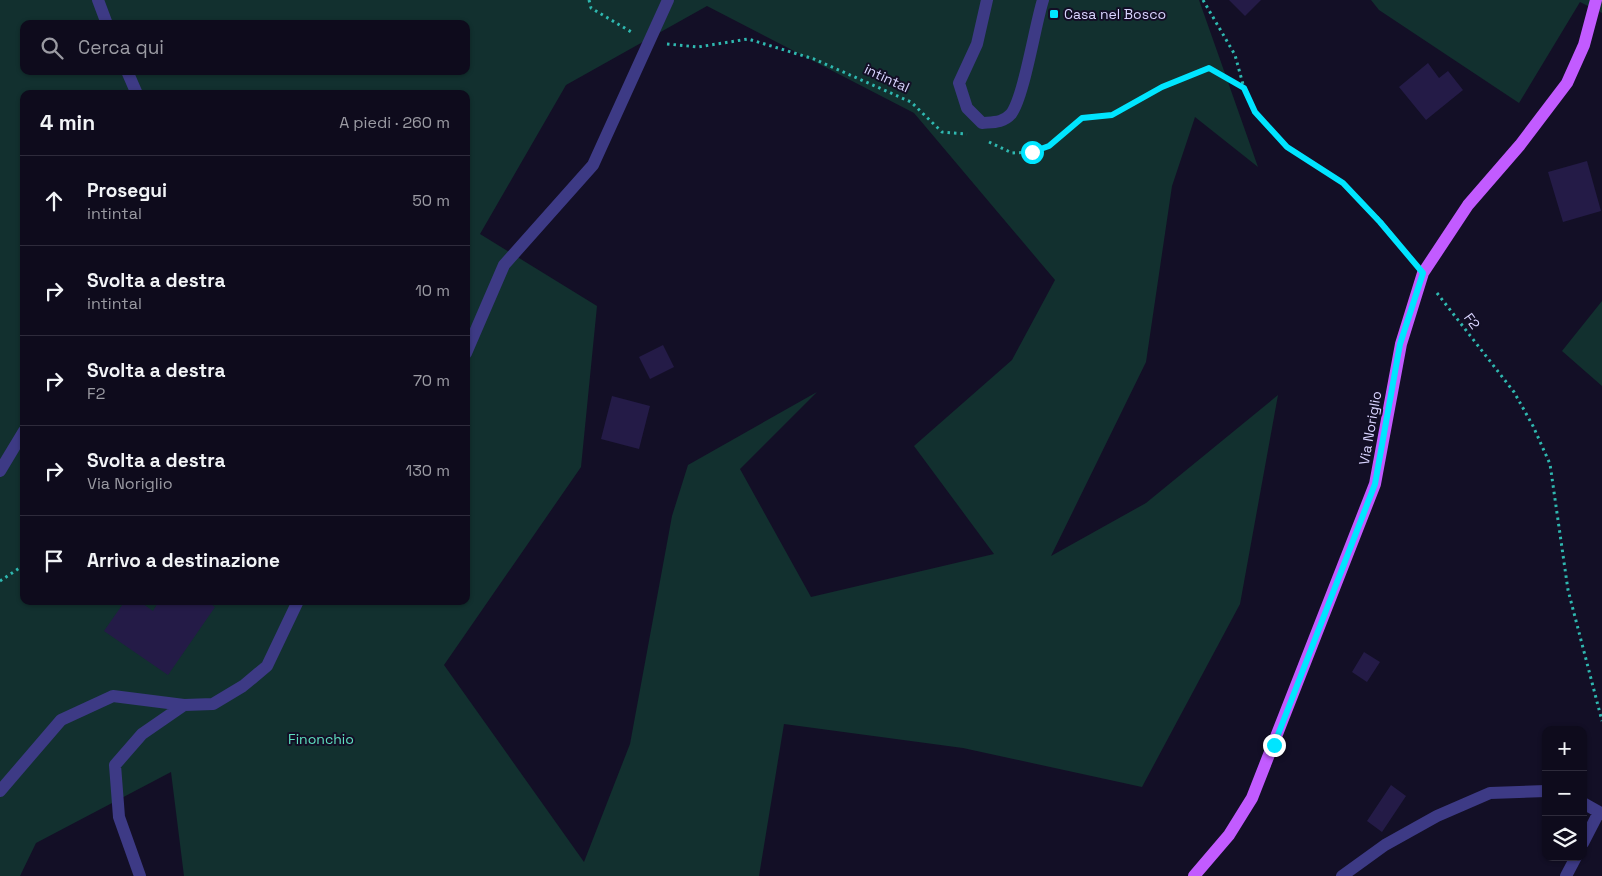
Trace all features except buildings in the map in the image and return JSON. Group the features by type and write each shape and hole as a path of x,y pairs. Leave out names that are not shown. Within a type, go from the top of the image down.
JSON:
{"main road":[{"name":"Via Noriglio","path":"1194,876 1229,835 1252,798 1375,484 1400,344 1423,273 1468,205 1520,145 1567,83 1584,45 1596,0"}],"street":[{"path":"98,0 106,20"},
{"path":"470,344 504,264 593,166 668,0"},
{"path":"987,0 978,44 959,83 967,108 982,123 999,122 1010,114 1018,98 1043,0"},
{"path":"129,75 135,90"},
{"path":"0,471 20,438"},
{"path":"0,791 61,720 113,696 184,705 213,704 243,686 267,666 296,605"},
{"path":"140,876 118,817 115,765 142,734 184,705"},
{"path":"1342,876 1386,845 1429,821 1490,793 1542,791"},
{"path":"1587,805 1601,813 1587,836"},
{"path":"1566,876 1574,861"}],"path":[{"name":"intintal","path":"589,0 591,8 648,41 698,47 748,39 814,58 911,102 942,132 976,135"},
{"name":"F2","path":"1203,0 1235,56 1244,88 1255,112 1287,147 1343,183 1380,222 1423,273 1488,362 1514,392 1533,426 1550,464 1568,590 1602,721"},
{"path":"983,139 1012,153 1032,152 1049,146 1082,118 1112,115 1162,87 1209,68 1244,88"},
{"path":"0,581 20,568"}],"green space":[{"name":"Finonchio","path":"0,0 1199,0 1258,167 1195,117 1172,186 1146,362 1051,556 1146,503 1278,395 1240,604 1142,787 963,748 784,724 759,876 184,876 171,772 36,843 20,876 0,876","holes":["707,6 914,113 1055,280 1012,360 914,446 994,554 811,597 740,469 817,392 688,465 672,516 630,744 584,862 444,665 581,467 597,306 480,234 566,85"]},
{"path":"1371,0 1602,0 1602,13 1580,2 1519,103 1379,10"},
{"path":"1602,301 1602,386 1562,351"}],"place":[{"name":"Casa nel Bosco","path":"1054,14"}],"route":[{"path":"1032,152 1049,146 1082,118 1112,115 1145,95 1209,68 1244,88 1255,112 1287,147 1343,183 1380,222 1423,273 1400,344 1375,484 1274,745"}]}
